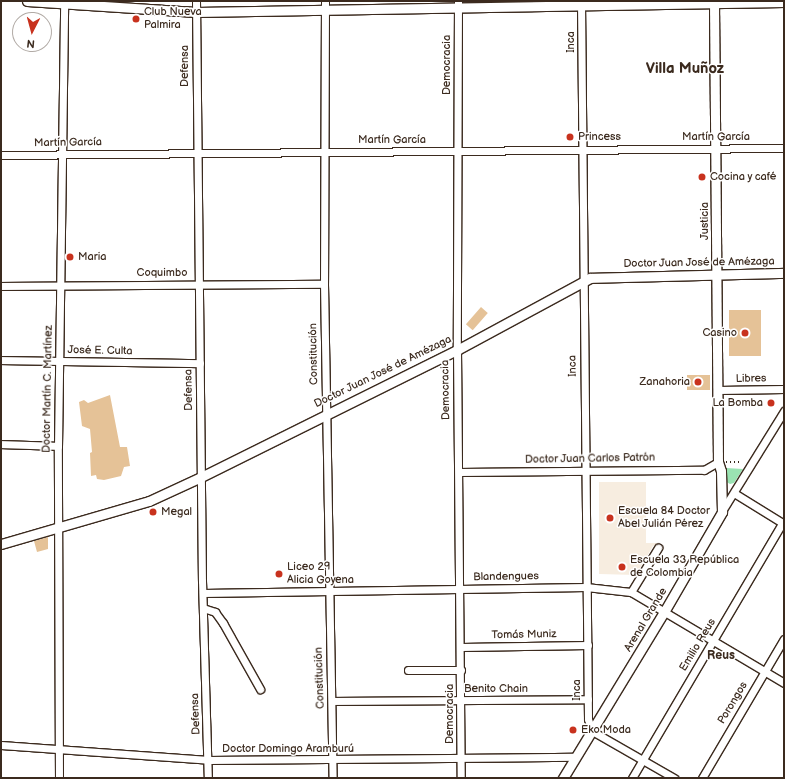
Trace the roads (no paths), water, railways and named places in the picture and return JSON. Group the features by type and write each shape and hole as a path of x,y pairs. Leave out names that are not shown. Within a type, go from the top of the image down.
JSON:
{"street":[{"path":"27,1 64,2 196,12 325,6 784,2"},
{"name":"Defensa","path":"196,1 198,284 203,593 208,778"},
{"name":"Doctor Martín C. Martínez","path":"59,778 58,446 61,361 64,2"},
{"name":"Justicia","path":"714,2 717,149 716,274 718,462 721,471 722,512"},
{"name":"Inca","path":"581,3 586,587 588,719 592,731"},
{"name":"Democracia","path":"458,4 456,350 459,472 462,778"},
{"name":"Constitución","path":"325,6 324,284 333,778"},
{"name":"Martín García","path":"1,155 62,153 197,154 784,148"},
{"name":"Doctor Juan José de Amézaga","path":"1,544 150,501 456,350 584,281 596,277 784,273"},
{"name":"Coquimbo","path":"1,286 324,284"},
{"name":"José E. Culta","path":"1,360 200,363"},
{"name":"Libres","path":"718,390 784,389"},
{"name":"Arenal Grande","path":"563,778 784,411"},
{"path":"1,444 58,446"},
{"name":"Doctor Juan Carlos Patrón","path":"459,472 704,470 718,462"},
{"path":"734,493 783,524"},
{"name":"Emilio Reus","path":"632,778 783,524"},
{"path":"631,592 658,548"},
{"name":"Blandengues","path":"203,593 586,587 631,592 784,683"},
{"path":"204,608 215,612 224,623 260,689"},
{"name":"Porongos","path":"702,778 784,639"},
{"name":"Tomás Muniz","path":"461,646 588,645"},
{"path":"408,670 461,670"},
{"name":"Benito Chain","path":"332,701 588,699"},
{"path":"592,731 674,778"},
{"name":"Doctor Domingo Aramburú","path":"1,745 208,760 576,757"}],"place":[{"name":"Club Nueva Palmira","path":"136,19"},
{"name":"Princess","path":"570,137"},
{"name":"Cocina y café","path":"702,177"},
{"name":"Maria","path":"70,257"},
{"name":"Casino","path":"745,333"},
{"name":"Zanahoria","path":"698,382"},
{"name":"La Bomba","path":"771,403"},
{"name":"Megal","path":"153,512"},
{"name":"Escuela 84 Doctor Abel Julián Pérez","path":"610,518"},
{"name":"Escuela 33 República de Colombia","path":"622,567"},
{"name":"Liceo 29 Alicia Goyena","path":"279,574"},
{"name":"Eko Moda","path":"573,730"}],"district":[{"name":"Villa Muñoz","path":"685,69"},
{"name":"Reus","path":"721,656"}]}
